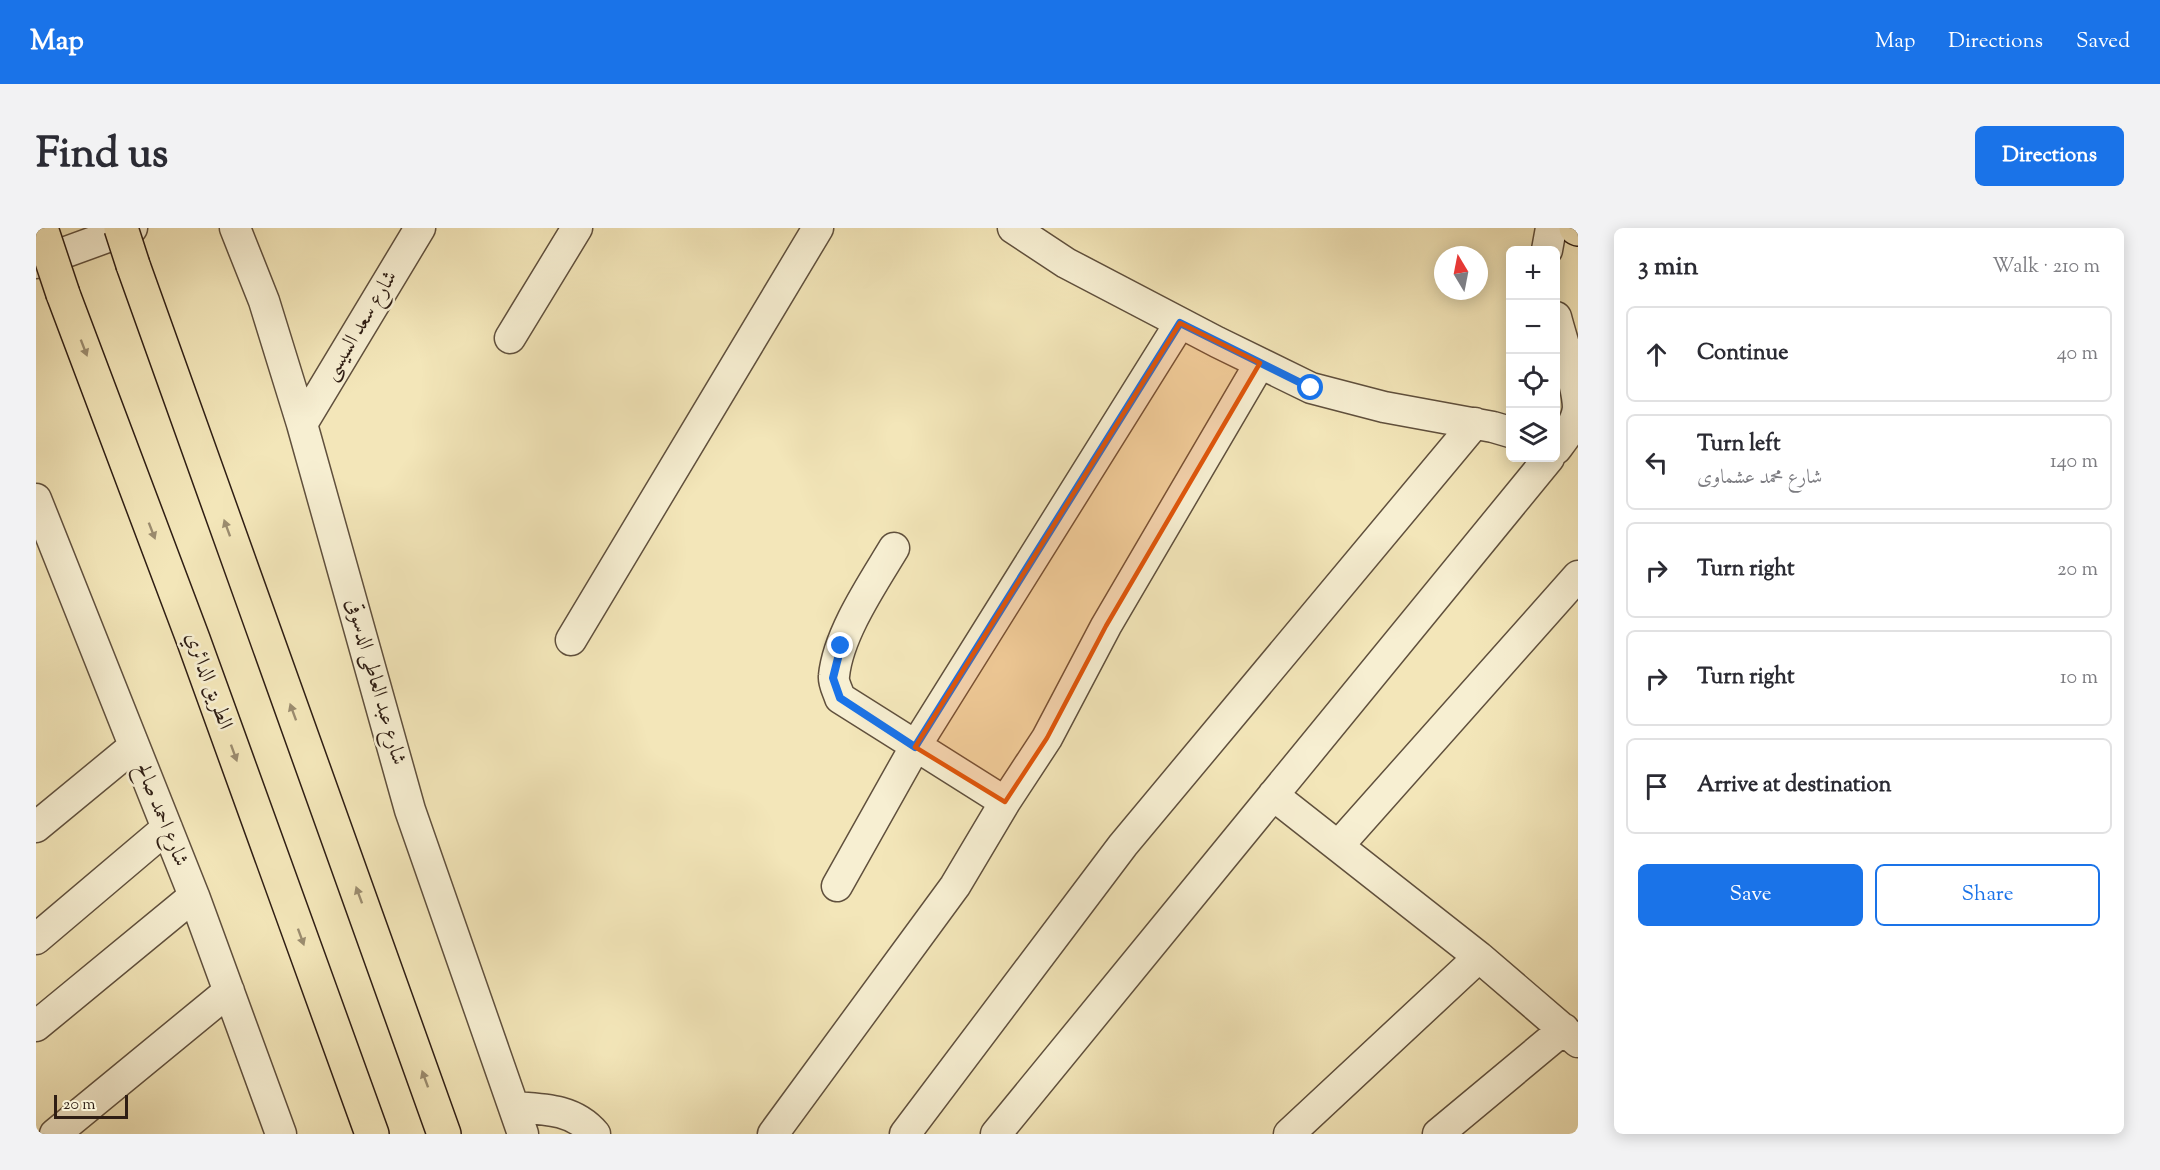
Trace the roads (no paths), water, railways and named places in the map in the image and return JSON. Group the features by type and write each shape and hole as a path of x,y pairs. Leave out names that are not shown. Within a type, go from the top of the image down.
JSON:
{"highway":[{"name":"الطريق الدائري","path":"41,228 63,294 193,639 372,1134"},
{"path":"121,228 444,1134"}],"street":[{"path":"36,264 132,228"},
{"name":"شارع عبد العاطى الدسوقى","path":"235,228 264,301 302,424 410,810 518,1120"},
{"name":"شارع سعد السيسى","path":"302,424 420,228"},
{"path":"510,338 577,228"},
{"path":"571,640 818,228"},
{"path":"1013,228 1066,263 1311,388 1383,407 1475,423 1506,431"},
{"path":"1548,246 1551,228"},
{"path":"837,886 915,747 1180,323"},
{"path":"1560,331 1575,382 1578,409 1560,450"},
{"path":"773,1134 955,886 1005,802 1047,738 1106,626 1260,363"},
{"path":"905,1134 1124,844 1475,423"},
{"path":"996,1134 1273,795 1551,462"},
{"name":"شارع احمد صالح","path":"36,499 194,896 280,1134"},
{"path":"894,548 859,606 841,646 833,678 840,698 1005,802"},
{"path":"1338,846 1578,576"},
{"path":"36,827 133,747"},
{"path":"1273,795 1479,957 1571,1036 1438,1134"},
{"path":"36,939 167,828"},
{"path":"36,1026 194,896"},
{"path":"1289,1134 1479,957"},
{"path":"55,1134 229,991"},
{"path":"518,1120 551,1109 572,1115 595,1134"}]}
